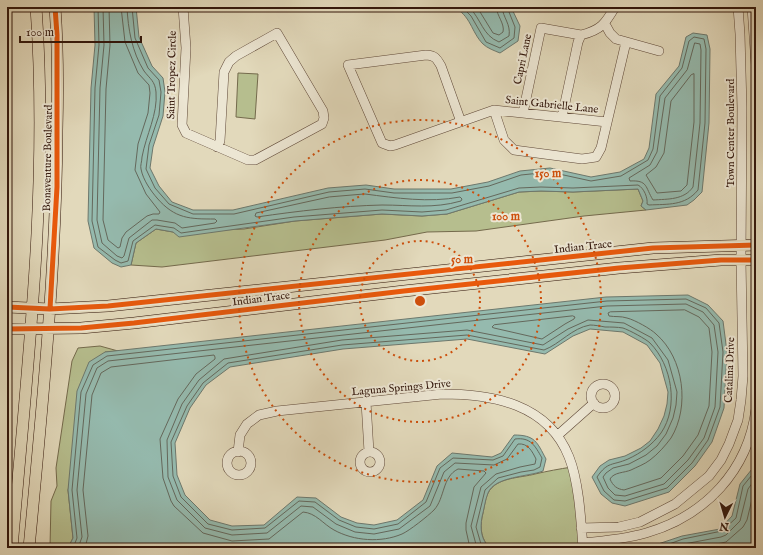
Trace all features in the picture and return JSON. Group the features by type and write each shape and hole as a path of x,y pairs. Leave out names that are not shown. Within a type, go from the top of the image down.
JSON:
{"main road":[{"name":"Bonaventure Boulevard","path":"12,548 31,328 39,185 40,63 36,7"},
{"name":"Bonaventure Boulevard","path":"29,548 53,276 57,187 57,35 55,7"},
{"name":"Indian Trace","path":"7,307 50,309 122,304 653,248 756,245"},
{"name":"Indian Trace","path":"7,328 81,328 619,268 720,260 756,260"}],"street":[{"name":"Saint Tropez Circle","path":"182,7 186,48 182,124 186,133 217,147 248,160 255,160 322,124 324,118 323,111 277,33 236,56 224,72 220,141 217,147"},
{"path":"615,7 605,24 610,33 616,39 659,51"},
{"name":"Town Center Boulevard","path":"738,7 742,108 741,260"},
{"path":"752,7 756,65"},
{"name":"Capri Lane","path":"523,113 541,28 581,35 601,28 605,24"},
{"path":"562,117 578,42 581,35"},
{"name":"Saint Gabrielle Lane","path":"494,110 504,140 514,150 582,158 596,156 601,148 626,42"},
{"name":"Saint Gabrielle Lane","path":"461,122 441,66 432,55 426,54 348,65 382,143 390,146 395,145 461,122 494,110 607,122"},
{"name":"Catalina Drive","path":"581,528 619,527 640,522 675,504 687,495 709,476 721,460 738,420 740,407 743,376 741,260"},
{"name":"Laguna Springs Drive","path":"238,452 240,434 247,424 259,415 277,411 442,394 466,394 493,398 517,405 541,419 558,435 569,457 575,479 583,546"},
{"path":"366,402 369,452"},
{"path":"558,435 594,403"},
{"path":"583,546 646,533 665,526 699,508 720,490 742,455 755,424 756,410 740,407"},
{"path":"738,420 755,424"},
{"path":"687,495 699,508"},
{"name":"Catalina Drive","path":"581,528 652,515"},
{"path":"619,527 620,539"}],"green space":[{"path":"238,73 258,74 255,119 236,117"},
{"path":"638,189 643,201 641,206 646,210 584,216 476,231 427,232 385,240 162,267 131,265 136,243 156,229 173,232 244,229 295,221 382,214 422,216 447,214 519,192 573,192"},
{"path":"100,346 118,351 105,352 68,490 73,538 68,548 50,548 51,501 57,486 56,468 72,361 78,348"},
{"path":"572,467 583,548 490,548 487,545 482,534 481,526 486,498 492,488 509,479"}],"water":[{"path":"94,7 136,7 139,37 152,66 163,78 165,92 163,116 153,147 150,168 159,186 172,202 193,210 233,210 328,188 366,185 394,189 451,189 488,182 520,171 550,168 591,177 620,172 644,159 649,148 656,94 679,66 686,37 693,33 707,35 710,49 709,123 702,192 687,205 646,210 641,206 643,201 638,189 573,192 541,191 519,192 447,214 422,216 382,214 295,221 179,237 173,232 156,229 136,243 131,265 121,267 112,263 94,248 88,221 91,88 95,45"},
{"path":"453,7 511,7 520,26 518,41 500,53 489,48 479,39 464,14"},
{"path":"688,295 708,305 723,321 727,352 724,408 712,442 695,466 669,492 625,506 612,503 601,494 592,477 600,466 609,460 625,456 641,448 650,441 664,416 667,404 668,392 660,363 647,345 623,332 590,329 573,336 545,354 467,339 343,349 230,367 206,385 190,408 175,443 177,475 185,495 210,520 232,526 264,525 297,497 316,498 341,517 357,523 374,525 397,520 423,500 437,466 452,453 492,457 501,453 514,435 527,436 537,444 546,459 543,471 505,480 492,487 486,499 481,526 483,538 490,548 68,548 73,538 68,490 77,391 89,362 105,352 606,297"},
{"path":"756,464 756,548 646,548 682,536 720,529 732,516 740,484"}],"cycle path":[{"path":"50,309 57,187 57,35 55,7"},
{"path":"7,307 50,309 108,306 653,248 756,245"},
{"path":"7,329 81,328 619,268 721,260 756,260"}]}
